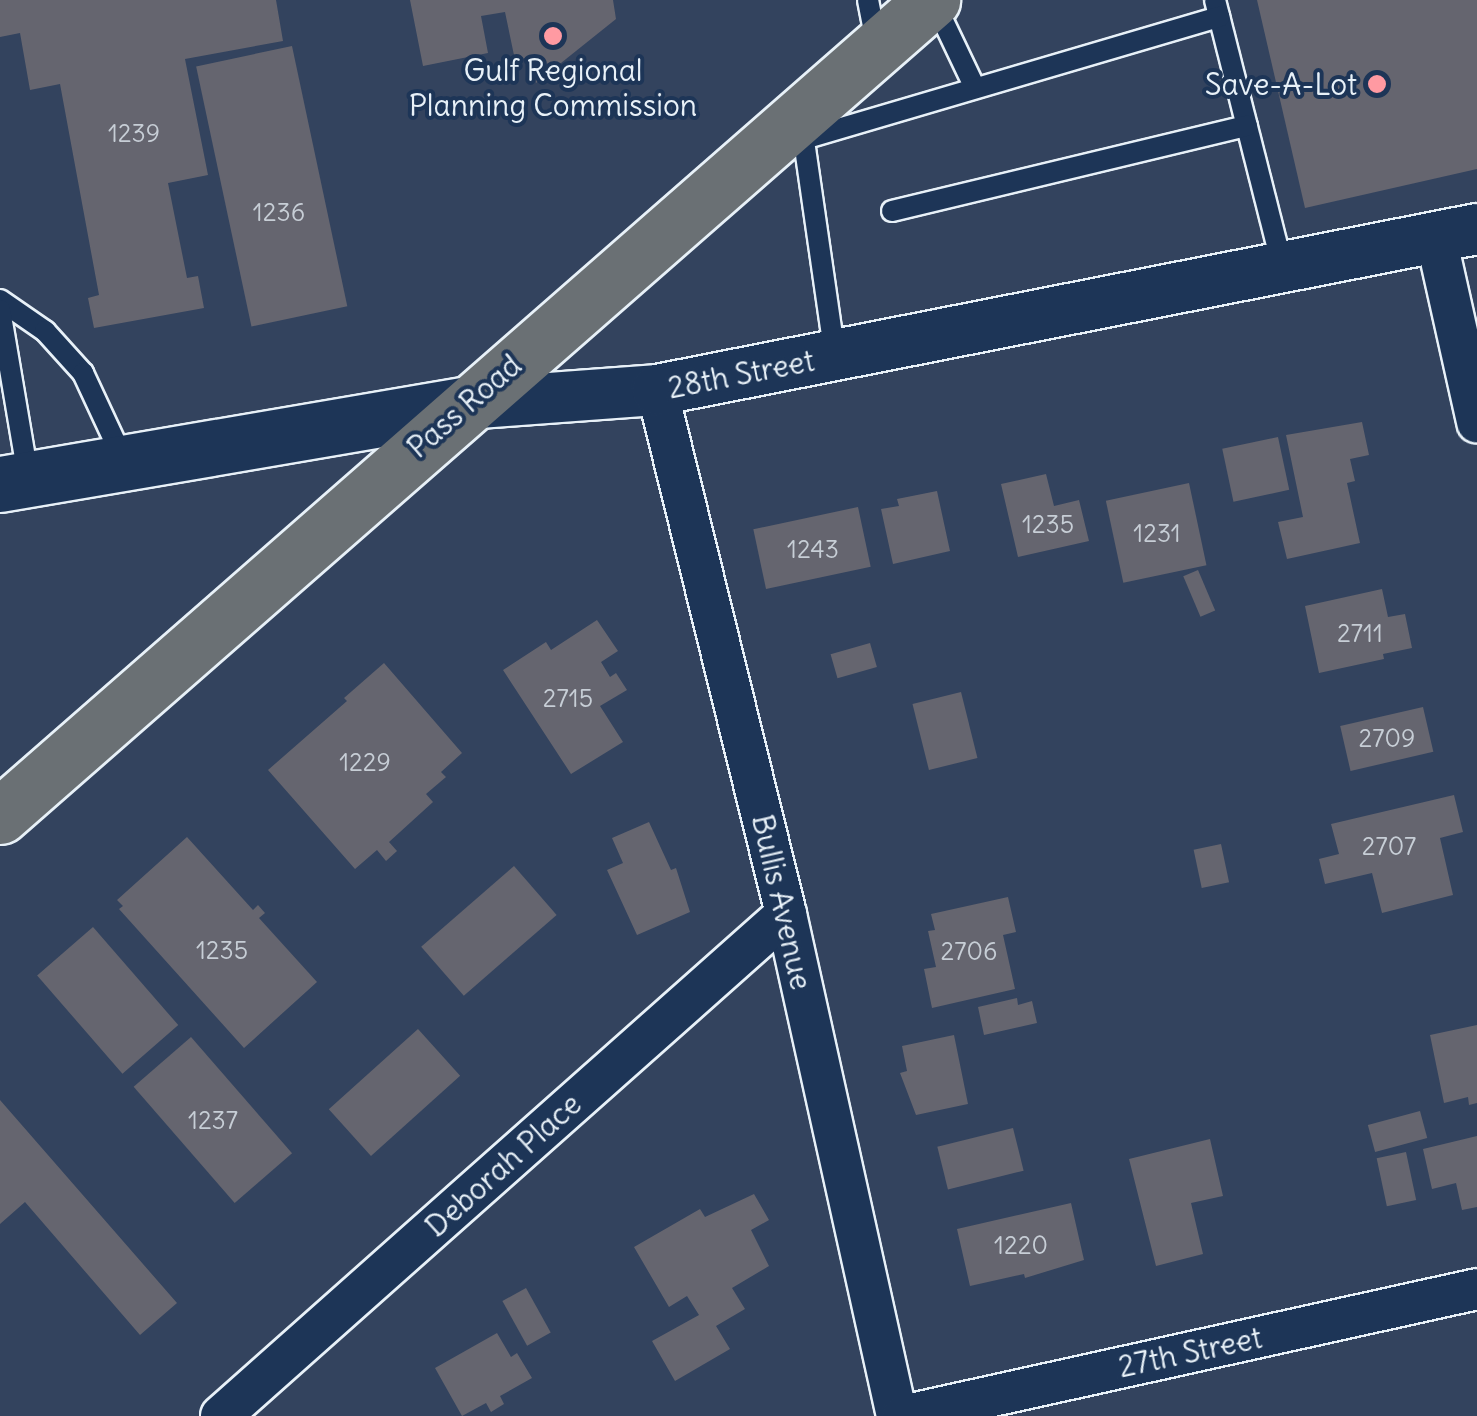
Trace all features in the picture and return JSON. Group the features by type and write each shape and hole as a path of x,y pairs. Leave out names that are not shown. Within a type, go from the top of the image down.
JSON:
{"main road":[{"name":"Pass Road","path":"0,816 466,404 802,127 872,24 932,0"},
{"name":"28th Street","path":"14,482 466,404"}],"street":[{"name":"28th Street","path":"466,404 657,390 1457,234"},
{"path":"1457,234 1477,422"},
{"name":"Bullis Avenue","path":"657,390 786,914 900,1416"},
{"name":"Deborah Place","path":"221,1416 786,914"},
{"name":"27th Street","path":"900,1416 1477,1289"}],"lane":[{"path":"932,0 975,88"},
{"path":"836,356 802,127 975,88 1217,8 1282,269"},
{"path":"892,211 1247,126"},
{"path":"0,300 45,331 83,373 124,463"},
{"path":"0,310 14,482"}],"building":[{"path":"0,0 276,0 283,41 185,59 208,175 168,183 187,278 198,276 204,308 94,328 88,298 99,295 60,84 30,90 20,33 0,37"},
{"name":"Gulf Regional Planning Commission","path":"410,0 613,0 616,19 536,83 531,57 515,60 505,12 481,16 488,53 423,66"},
{"name":"Save-A-Lot","path":"1257,0 1477,0 1477,169 1305,208"},
{"path":"292,46 347,306 251,327 196,66"},
{"path":"1362,422 1369,455 1350,459 1355,481 1347,483 1360,543 1287,559 1278,522 1303,517 1286,435"},
{"path":"1278,437 1289,490 1233,502 1222,449"},
{"path":"1046,474 1054,506 1079,500 1089,541 1018,557 1001,484"},
{"path":"1189,483 1206,565 1123,583 1106,501"},
{"path":"937,491 950,551 893,564 881,509 899,506 897,499"},
{"path":"858,507 871,567 766,589 753,529"},
{"path":"1198,570 1215,611 1200,617 1183,576"},
{"path":"1382,589 1388,617 1405,614 1412,648 1383,654 1384,659 1319,673 1305,606"},
{"path":"597,620 618,651 601,662 610,677 616,673 627,690 600,706 623,742 571,774 503,670 546,642 551,650"},
{"path":"870,643 877,667 837,678 831,654"},
{"path":"384,663 462,753 441,772 446,777 426,794 433,802 389,842 397,851 386,861 377,850 355,869 268,770"},
{"path":"961,692 977,758 929,770 912,704"},
{"path":"1423,707 1433,752 1351,771 1340,726"},
{"path":"1454,795 1463,832 1440,838 1453,895 1382,913 1372,873 1325,884 1319,859 1339,854 1331,824"},
{"path":"649,822 671,870 676,868 690,912 637,935 607,870 623,863 612,838"},
{"path":"187,837 253,910 258,905 265,913 259,918 317,982 244,1048 119,909 123,906 117,900"},
{"path":"1221,844 1229,882 1202,888 1194,850"},
{"path":"514,866 557,915 464,996 421,947"},
{"path":"1008,897 1016,932 1003,935 1015,989 932,1008 924,969 936,967 928,931 935,930 931,914"},
{"path":"93,927 178,1025 122,1074 37,976"},
{"path":"1017,998 1018,1005 1032,1001 1037,1023 984,1035 978,1007"},
{"path":"1477,1025 1477,1103 1469,1105 1468,1097 1444,1103 1430,1035"},
{"path":"418,1029 460,1076 371,1156 329,1109"},
{"path":"954,1035 968,1104 916,1115 900,1073 907,1071 902,1046"},
{"path":"191,1037 292,1153 235,1203 134,1087"},
{"path":"0,1100 177,1303 140,1335 25,1202 0,1224"},
{"path":"1420,1111 1427,1138 1375,1152 1368,1125"},
{"path":"1013,1128 1024,1171 948,1190 937,1147"},
{"path":"1477,1136 1477,1207 1462,1210 1456,1183 1432,1189 1423,1149"},
{"path":"1210,1139 1223,1196 1191,1203 1203,1254 1156,1266 1129,1159"},
{"path":"1406,1152 1416,1200 1387,1206 1377,1158"},
{"path":"754,1194 769,1220 751,1230 769,1266 732,1288 745,1309 716,1326 730,1349 675,1381 652,1341 699,1315 687,1296 669,1307 634,1247 700,1209 705,1217"},
{"path":"1071,1203 1084,1260 1025,1278 1024,1274 970,1286 957,1229"},
{"path":"526,1288 551,1333 527,1346 502,1301"},
{"path":"497,1333 511,1357 517,1353 532,1378 500,1396 504,1404 491,1412 486,1403 462,1416 435,1368"}],"place":[{"name":"Gulf Regional Planning Commission","path":"553,36"},
{"name":"Save-A-Lot","path":"1377,84"}]}
